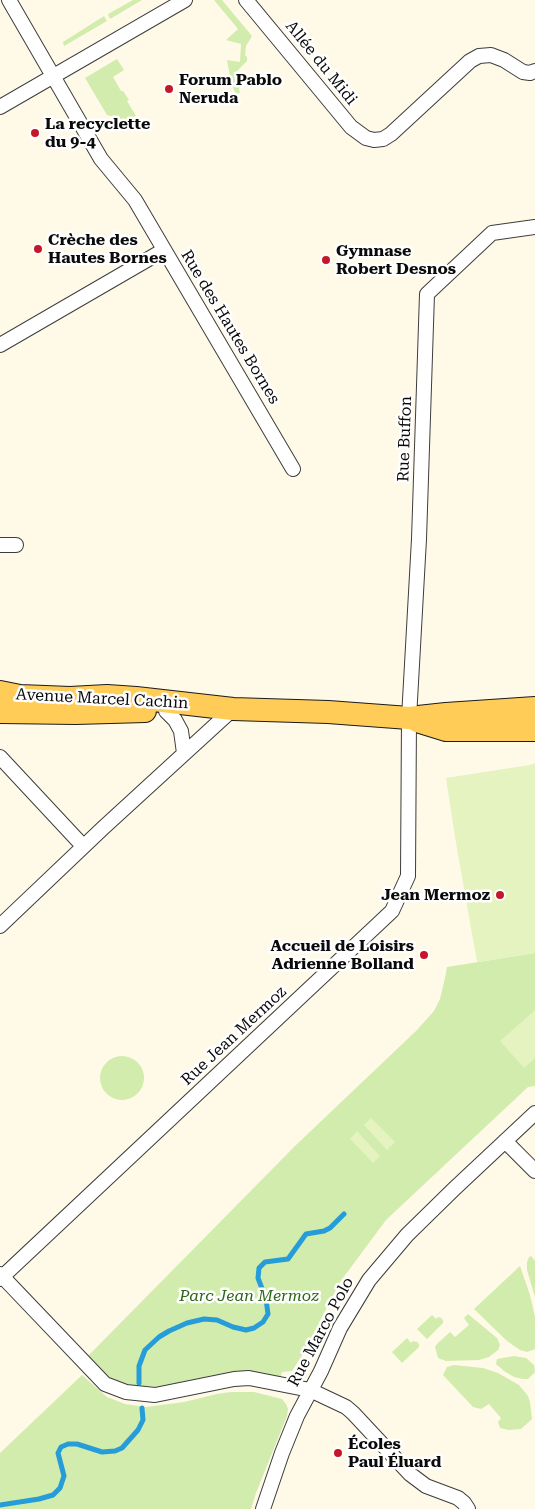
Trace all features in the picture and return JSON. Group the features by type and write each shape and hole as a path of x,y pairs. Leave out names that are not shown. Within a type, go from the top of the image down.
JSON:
{"main road":[{"name":"Avenue Marcel Cachin","path":"0,692 40,697 84,698 107,696 136,698 233,709"},
{"name":"Avenue Marcel Cachin","path":"0,712 76,713 233,709 328,712 409,718 535,708"},
{"name":"Avenue Marcel Cachin","path":"409,718 446,730 535,730"}],"street":[{"name":"Rue des Hautes Bornes","path":"9,0 102,159 135,200 293,469"},
{"path":"0,107 185,0"},
{"name":"Allée du Midi","path":"246,0 351,127 366,138 374,140 383,139 390,134 470,61 479,56 491,54 523,72 535,72"},
{"name":"Rue Buffon","path":"409,718 419,539 427,294 492,233 535,227"},
{"path":"0,346 164,250"},
{"path":"0,545 16,545"},
{"path":"0,926 83,846 233,709"},
{"path":"166,711 175,720 181,732 184,752"},
{"name":"Rue Jean Mermoz","path":"1,1277 392,911 408,876 409,718"},
{"path":"0,757 83,846"},
{"name":"Rue Marco Polo","path":"263,1509 297,1416 340,1328 369,1280 407,1235 454,1188 535,1113"},
{"path":"505,1141 535,1171"},
{"path":"1,1277 105,1384 126,1392 155,1395 234,1379 249,1378 310,1390 346,1407 410,1474 426,1486 458,1498 468,1509"}],"green space":[{"path":"133,0 142,0 110,19 108,14"},
{"path":"214,0 222,0 252,36 246,46 245,55 247,61 234,74 236,83 240,87 238,94 236,94 231,82 227,60 240,62 241,44 226,40 238,29"},
{"path":"104,16 107,21 64,46 63,42"},
{"path":"117,59 124,70 113,77 129,100 127,101 136,116 128,121 107,115 85,78"},
{"name":"Jean Mermoz","path":"535,763 535,953 477,962 446,778"},
{"name":"Parc Jean Mermoz","path":"535,953 535,1086 528,1087 386,1220 340,1282 304,1352 292,1371 282,1372 280,1378 241,1371 160,1387 135,1386 115,1381 104,1373 88,1356 295,1146 417,1030 434,1011 440,999 447,967"},
{"path":"535,1010 535,1058 524,1068 500,1041"},
{"path":"122,1056 134,1060 140,1066 144,1078 140,1090 134,1096 122,1100 110,1096 104,1090 100,1078 104,1066 110,1060"},
{"path":"371,1118 395,1142 387,1150 364,1125"},
{"path":"357,1131 380,1156 373,1163 350,1139"},
{"path":"531,1256 535,1261 535,1297 527,1270 527,1262"},
{"path":"520,1266 535,1317 535,1349 527,1352 520,1350 507,1341 474,1309"},
{"path":"468,1314 497,1338 500,1345 498,1350 489,1357 479,1360 446,1361 438,1358 435,1347 437,1344 450,1332 455,1337 469,1325 464,1318"},
{"path":"432,1315 436,1319 438,1317 441,1318 443,1323 427,1339 417,1329"},
{"path":"407,1338 411,1343 413,1341 417,1342 419,1347 402,1363 392,1352"},
{"path":"514,1356 526,1358 534,1365 535,1372 528,1379 514,1377 496,1364 497,1359"},
{"path":"454,1365 483,1368 498,1373 519,1385 528,1396 532,1419 521,1429 509,1430 500,1428 498,1422 501,1418 489,1404 481,1409 473,1407 443,1375 447,1367"},
{"path":"82,1375 107,1397 125,1404 146,1407 184,1402 231,1392 254,1392 282,1399 288,1409 287,1416 251,1509 0,1509 0,1453"}],"waterway":[{"path":"139,1383 139,1366 145,1350 159,1337 169,1331 187,1323 204,1319 217,1320 246,1330 254,1328 263,1322 268,1314 266,1299 258,1278 259,1268 265,1262 288,1259 306,1234 330,1228 344,1214"},
{"path":"0,1505 53,1495 60,1488 64,1476 58,1453 61,1447 68,1444 77,1444 102,1452 115,1451 122,1448 138,1430 143,1420 142,1408"}],"place":[{"name":"Forum Pablo Neruda","path":"169,89"},
{"name":"La recyclette du 9-4","path":"35,133"},
{"name":"Crèche des Hautes Bornes","path":"38,249"},
{"name":"Gymnase Robert Desnos","path":"326,260"},
{"name":"Jean Mermoz","path":"500,895"},
{"name":"Accueil de Loisirs Adrienne Bolland","path":"424,955"},
{"name":"Écoles Paul Éluard","path":"338,1453"}]}
